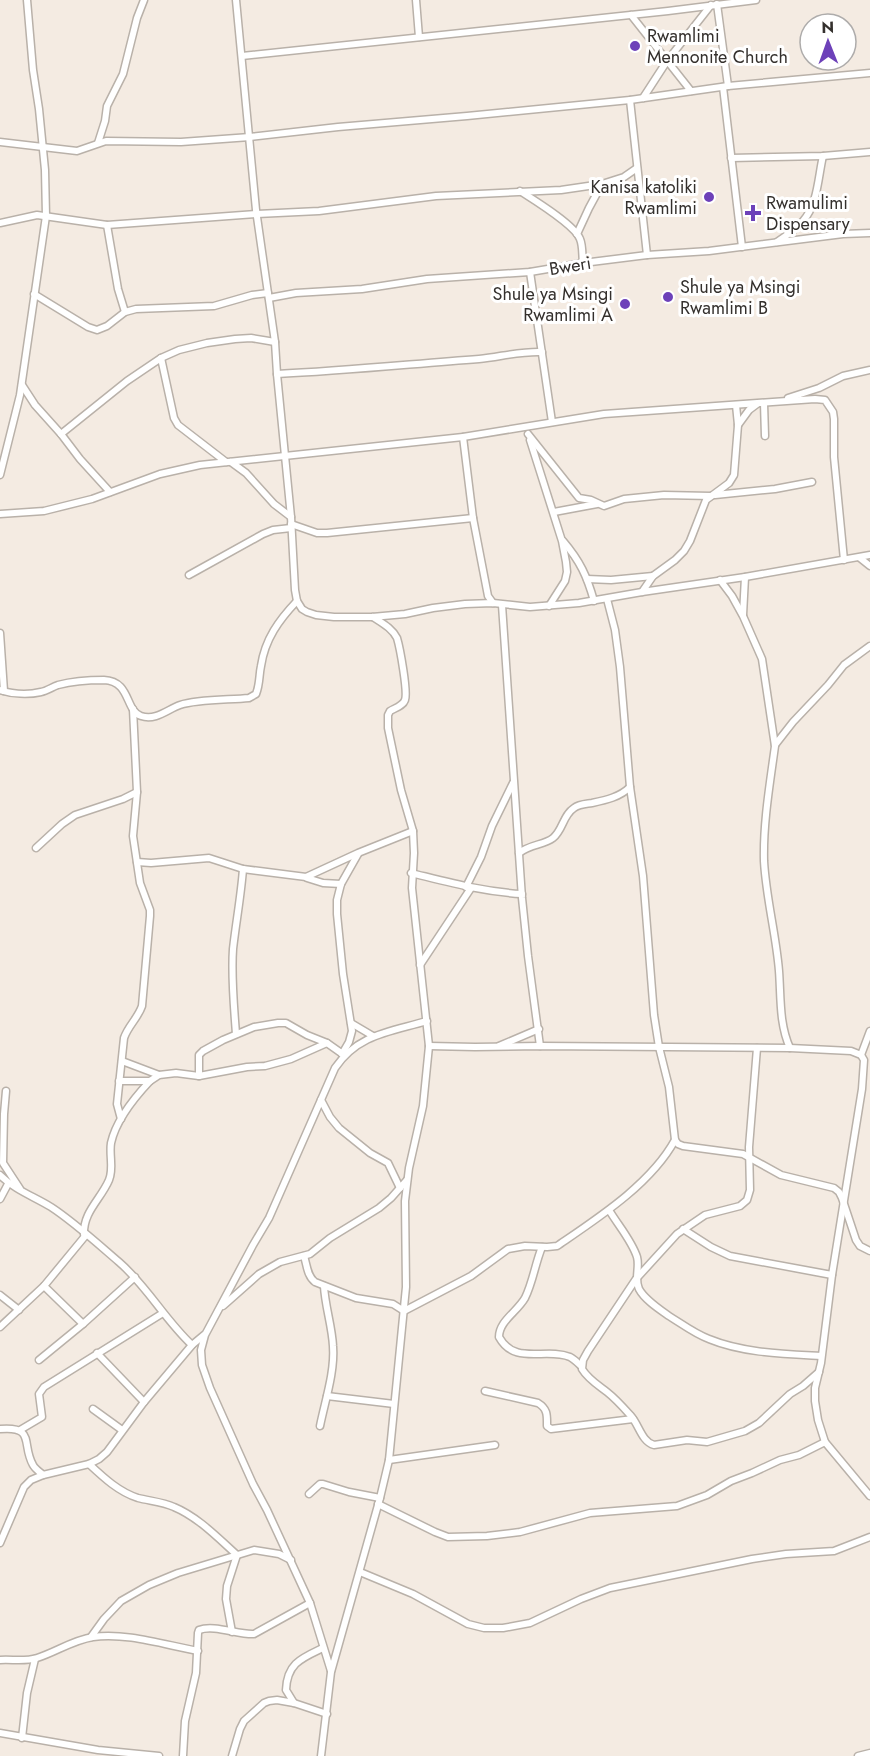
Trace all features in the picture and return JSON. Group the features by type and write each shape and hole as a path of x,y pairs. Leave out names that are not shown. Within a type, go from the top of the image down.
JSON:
{"street":[{"path":"0,475 14,423 21,385 46,216 43,147 27,0"},
{"path":"98,143 112,93 123,74 137,18 144,0"},
{"path":"236,0 257,214 275,342 295,590 297,601 302,609 316,615 372,617 405,614 452,605 493,603 549,606 607,599 870,555"},
{"path":"416,0 419,37"},
{"path":"242,56 756,0"},
{"path":"643,98 667,61 714,5"},
{"path":"714,5 742,247"},
{"path":"631,15 691,91"},
{"path":"0,142 77,151 98,143 113,141 181,142 250,137 630,100 725,86 870,73"},
{"path":"630,100 647,255"},
{"path":"731,158 823,156 870,152"},
{"path":"776,243 806,219 812,207 823,156"},
{"path":"0,223 32,216 46,216 108,225 319,211 436,196 561,190 602,184 624,177 637,168"},
{"path":"624,177 638,183"},
{"path":"578,234 602,184"},
{"path":"520,191 578,234 581,240 583,263"},
{"path":"34,294 88,327 97,330 107,326 125,312 118,289 108,225"},
{"name":"Bweri","path":"125,312 136,309 214,306 252,295 269,296 362,289 446,277 530,272 647,255 683,254 843,234 870,233"},
{"path":"530,272 552,422"},
{"path":"61,434 127,381 161,358 179,350 207,343 251,338 275,342"},
{"path":"277,374 375,368 492,358 519,352 542,352"},
{"path":"161,358 174,418 178,425 246,473 291,523 317,533 327,533 473,518"},
{"path":"782,401 819,388 843,376 870,370"},
{"path":"21,385 35,405 110,492"},
{"path":"0,514 44,511 92,499 160,474 228,462 527,431 552,422 604,414 821,399 825,400 833,412 835,426 834,457 844,560"},
{"path":"738,425 749,410 761,403"},
{"path":"761,403 765,436"},
{"path":"642,592 653,576 684,551 703,506 711,495 729,483 734,475 738,425 736,405"},
{"path":"527,431 579,498 598,504"},
{"path":"527,431 554,512 567,572 565,581 549,606"},
{"path":"463,437 473,518 488,596 493,603"},
{"path":"554,512 664,495 711,495 776,489 812,482"},
{"path":"189,575 263,534 291,523"},
{"path":"562,541 579,561 588,579 594,601"},
{"path":"860,558 870,566"},
{"path":"588,579 611,580 653,576"},
{"path":"743,616 745,577"},
{"path":"720,580 743,616 762,659 775,746 767,814 765,861 779,969 783,1024 790,1048"},
{"path":"607,599 615,630 620,667 630,787 643,876 650,973 659,1047 669,1087 675,1140 683,1146 730,1152 749,1158 781,1175 834,1188 839,1192 845,1205 856,1240 860,1246 870,1251"},
{"path":"0,633 2,690 29,694 72,682 111,681 126,694 133,709 140,716 151,717 158,716 179,705 249,698 256,694 267,641 278,623 297,601"},
{"path":"502,605 522,894 540,1046"},
{"path":"321,1756 332,1672 389,1460 404,1311 405,1201 423,1106 429,1046 411,873 414,853 413,831 399,782 388,728 390,711 403,704 405,700 399,645 394,632 372,617"},
{"path":"775,746 793,722 844,665 870,646"},
{"path":"121,1119 117,1104 124,1038 142,1006 150,916 140,882 133,827 137,792 133,709"},
{"path":"420,965 469,887 492,826 514,781"},
{"path":"519,853 525,848 550,840 555,836 567,814 576,806 610,799 630,787"},
{"path":"36,848 75,815 137,792"},
{"path":"306,877 413,831"},
{"path":"332,1672 310,1603 210,1388 202,1365 201,1350 205,1335 269,1218 351,1037 337,926 341,884 358,853"},
{"path":"137,862 209,858 243,869 306,877 323,884 341,884"},
{"path":"236,1034 233,949 243,869"},
{"path":"411,873 497,893 522,894"},
{"path":"343,1055 358,1043 373,1036 427,1021"},
{"path":"199,1076 201,1053 236,1034 267,1024 286,1023 327,1043 343,1055"},
{"path":"351,1023 373,1036"},
{"path":"495,1047 539,1029"},
{"path":"861,1055 870,1031"},
{"path":"0,1327 44,1286 85,1234 85,1219 111,1176 111,1144 121,1119 139,1092 150,1081 159,1075 176,1073 199,1076 265,1066 291,1059 327,1043"},
{"path":"429,1046 790,1048 851,1051 861,1055 864,1060 862,1089 832,1275 815,1401 825,1442 870,1496"},
{"path":"582,1366 588,1351 636,1279 660,1251 683,1229 705,1215 744,1203 750,1190 752,1095 757,1048"},
{"path":"122,1061 159,1075"},
{"path":"119,1081 150,1081"},
{"path":"6,1091 3,1163 22,1192"},
{"path":"321,1100 339,1128 370,1153 388,1163 400,1188"},
{"path":"404,1311 471,1276 508,1249 525,1246 557,1246 609,1210 655,1169 675,1140"},
{"path":"0,1175 8,1184 50,1207 135,1277 176,1330 192,1345"},
{"path":"218,1310 259,1274 280,1262 310,1254 330,1238 379,1208 408,1179"},
{"path":"0,1199 8,1184"},
{"path":"609,1210 638,1260 636,1279 643,1295 691,1330 725,1345 821,1356"},
{"path":"683,1229 730,1256 832,1275"},
{"path":"542,1247 524,1298 501,1326 499,1337 503,1345 514,1352 573,1358 582,1366 584,1374 618,1401 650,1444 687,1440 707,1442 737,1435 759,1423 790,1394 819,1372"},
{"path":"304,1256 311,1278 324,1286 356,1298 393,1304 404,1311"},
{"path":"39,1360 135,1277"},
{"path":"44,1286 83,1324"},
{"path":"320,1426 334,1348 324,1286"},
{"path":"0,1295 19,1310"},
{"path":"20,1430 42,1417 39,1394 44,1386 163,1313"},
{"path":"0,1542 24,1487 31,1480 43,1475 89,1464 99,1459 144,1401 192,1345 205,1335"},
{"path":"97,1353 144,1401"},
{"path":"485,1391 544,1407 547,1412 547,1426 551,1429 633,1419"},
{"path":"327,1396 394,1404"},
{"path":"93,1409 122,1430"},
{"path":"0,1429 17,1428 20,1430 33,1465 43,1475"},
{"path":"309,1494 323,1484 379,1501 448,1537 487,1536 520,1532 590,1513 677,1506 707,1495 731,1480 780,1460 803,1454 825,1442"},
{"path":"389,1460 495,1445"},
{"path":"89,1464 120,1490 136,1497 175,1507 237,1555"},
{"path":"360,1572 413,1594 468,1624 484,1628 503,1628 530,1623 580,1599 610,1588 752,1559 834,1551 870,1537"},
{"path":"91,1637 104,1618 121,1601 149,1585 178,1573 254,1550 270,1551 291,1561"},
{"path":"232,1632 226,1599 227,1586 237,1555"},
{"path":"183,1756 185,1721 196,1673 199,1630 207,1628 246,1635 254,1634 310,1603"},
{"path":"0,1660 35,1659 91,1637 125,1637 198,1651"},
{"path":"294,1703 286,1690 295,1662 323,1648"},
{"path":"22,1738 27,1693 35,1659"},
{"path":"232,1756 240,1729 248,1717 269,1701 294,1703 327,1714"},
{"path":"0,1733 99,1754 108,1751 159,1756"},
{"path":"858,1756 870,1753"}],"place":[{"name":"Rwamlimi Mennonite Church","path":"635,46"},
{"name":"Kanisa katoliki Rwamlimi","path":"709,197"},
{"name":"Rwamulimi Dispensary","path":"753,213"},
{"name":"Shule ya Msingi Rwamlimi B","path":"668,297"},
{"name":"Shule ya Msingi Rwamlimi A","path":"625,304"}]}
